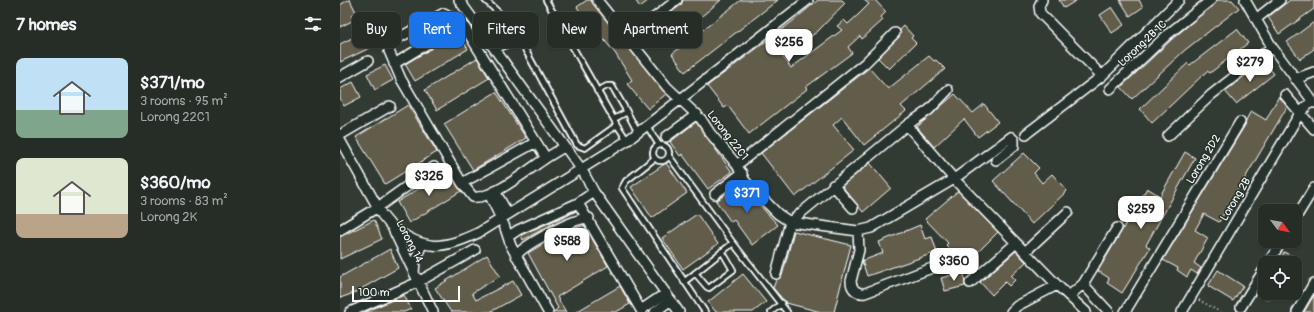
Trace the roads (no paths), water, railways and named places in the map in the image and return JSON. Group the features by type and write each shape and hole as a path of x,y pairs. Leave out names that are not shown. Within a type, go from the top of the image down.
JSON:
{"street":[{"path":"459,0 582,170 594,192 679,312"},
{"name":"Lorong 22C1","path":"597,0 609,15"},
{"path":"662,12 677,0"},
{"path":"392,226 411,239 422,244 441,246 457,243 582,170 628,140 682,100 703,81 808,0"},
{"path":"1042,0 1039,6 1040,13 1102,76"},
{"path":"1026,134 1102,76 1179,0"},
{"name":"Lorong 2B 1C","path":"1110,89 1168,35 1211,0"},
{"path":"1245,0 1272,47 1313,102"},
{"path":"1256,19 1280,0"},
{"path":"465,28 546,158"},
{"path":"409,32 393,41 389,51 394,64 462,183 472,197 479,198 492,192 564,147"},
{"path":"715,194 739,169 865,63 895,32"},
{"path":"1168,136 1211,95 1272,47"},
{"path":"394,64 421,48"},
{"name":"Lorong 22C1","path":"636,48 667,87 697,114 739,169 745,181 772,209 790,222 858,231"},
{"path":"340,77 368,61"},
{"path":"1295,79 1314,72"},
{"path":"776,274 790,222 907,125 929,110 948,90"},
{"path":"1285,95 1314,128"},
{"name":"Lorong 2B","path":"1182,312 1300,113 1313,102"},
{"path":"340,140 390,106"},
{"path":"666,137 697,114"},
{"name":"Lorong 2D2","path":"1124,312 1240,122"},
{"path":"907,125 954,179 1057,285 1086,312"},
{"path":"932,268 860,293 851,285 853,268 859,250 858,231 871,228 954,179 1011,137 1014,140 1014,146 996,160"},
{"name":"Lorong 14","path":"340,140 378,207 392,226 433,312"},
{"path":"462,183 536,142"},
{"path":"340,230 378,207 434,166"},
{"path":"833,185 852,208"},
{"path":"1302,208 1314,188"},
{"path":"492,192 504,216 511,246 548,312"},
{"path":"509,236 518,230 578,203 594,192"},
{"path":"578,203 589,218 642,311 668,297"},
{"path":"1025,252 1068,212"},
{"path":"516,256 523,248 572,222 583,217 589,218"},
{"path":"1069,296 1082,284 1117,228"},
{"path":"970,283 1016,243"},
{"path":"416,278 415,261 422,244"},
{"path":"350,312 475,250"},
{"path":"1241,307 1258,279"},
{"path":"1297,312 1314,283"},
{"path":"1082,284 1109,312"},
{"path":"1011,312 1017,306 1057,285"},
{"path":"655,312 668,297"}],"lane":[{"path":"485,0 498,12"},
{"path":"546,0 597,91 617,125 628,140"},
{"path":"495,51 501,48"},
{"path":"524,48 577,145 585,148 617,125"},
{"path":"597,91 608,86 612,86 638,133"},
{"path":"614,118 627,112"},
{"path":"647,126 659,145 668,147 669,156 733,243 788,312"},
{"path":"655,158 654,149 659,145"},
{"path":"655,158 661,161 669,156"},
{"path":"655,158 626,181 622,188 705,312"},
{"path":"684,282 733,243"},
{"path":"695,273 707,288 709,288 733,270 722,251"},
{"path":"771,312 782,303"}]}
